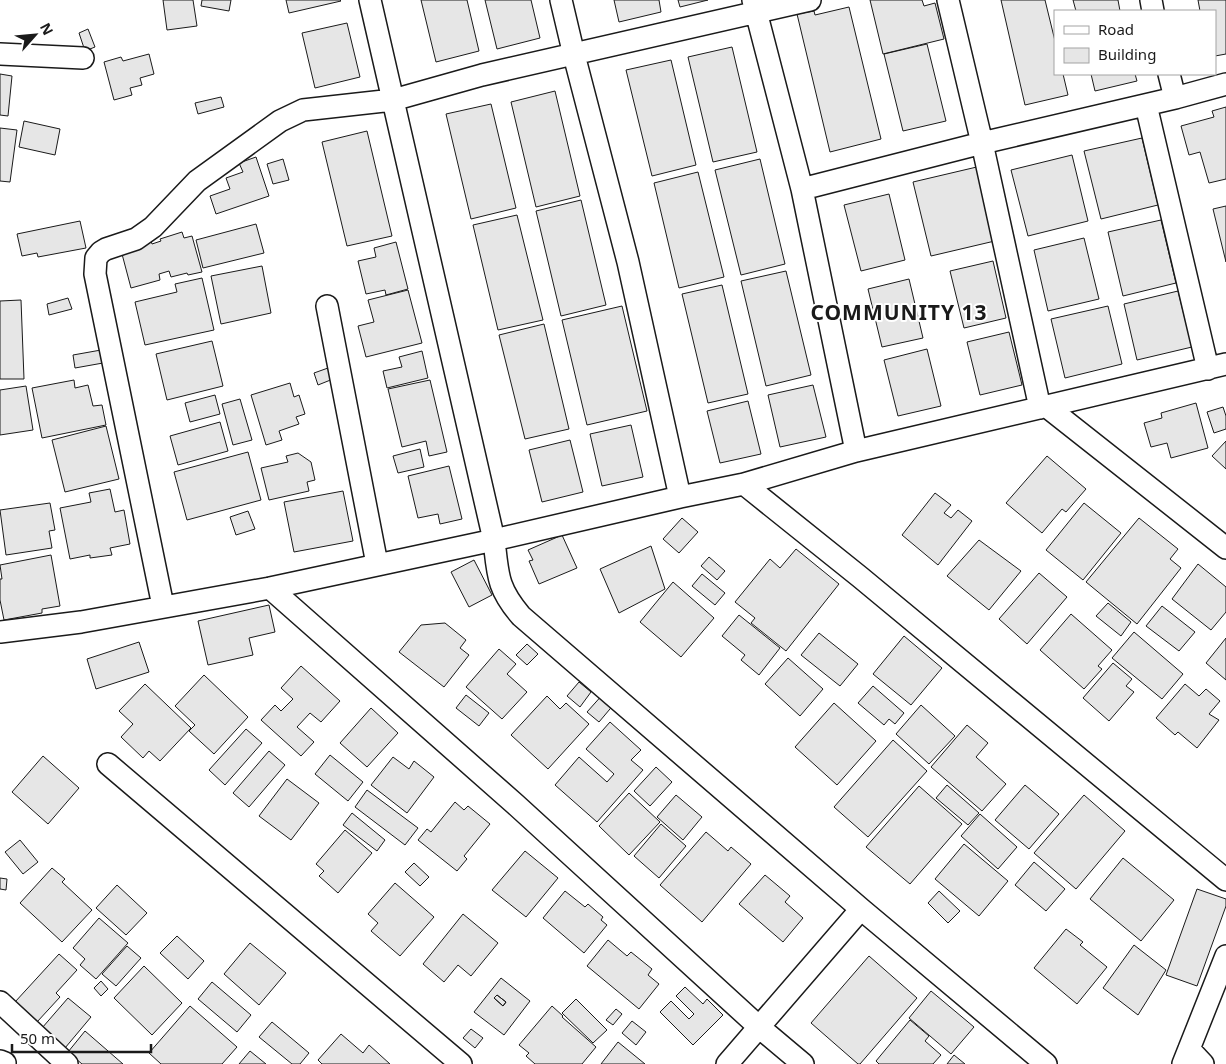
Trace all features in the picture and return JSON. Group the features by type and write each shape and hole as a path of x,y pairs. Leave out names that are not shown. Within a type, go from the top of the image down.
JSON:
{"street":[{"path":"370,0 494,540 498,579 508,601 521,616 861,909 1046,1064"},
{"path":"562,0 574,55 628,262 680,497"},
{"path":"163,606 95,274 96,258 106,249 136,239 153,227 197,181 280,121 303,110 393,100 482,75 574,55 754,6 810,0"},
{"path":"948,0 1043,407 1226,548"},
{"path":"754,6 802,189 856,451"},
{"path":"0,54 83,58"},
{"path":"1169,75 1175,98"},
{"path":"802,189 1226,84"},
{"path":"0,632 81,622 270,588 494,540 744,484 856,451 1217,366 1146,105"},
{"path":"327,306 377,564"},
{"path":"744,484 860,577 1226,880"},
{"path":"270,588 515,804 758,1027 803,1064"},
{"path":"108,764 461,1064"},
{"path":"727,1064 861,909"},
{"path":"1192,1059 1226,956"},
{"path":"1,1004 67,1064"},
{"path":"0,1061 5,1063"}],"building":[{"path":"163,0 193,0 197,26 167,30"},
{"path":"202,0 231,0 229,11 201,6"},
{"path":"286,0 340,0 341,1 289,13"},
{"path":"421,0 467,0 479,51 436,62"},
{"path":"485,0 531,0 540,38 497,49"},
{"path":"614,0 659,0 661,12 619,22"},
{"path":"678,0 708,0 680,7"},
{"path":"870,0 922,0 924,6 935,3 944,39 883,54"},
{"path":"1001,0 1045,0 1054,37 1054,75 1063,75 1068,95 1025,105"},
{"path":"1073,0 1118,0 1120,10 1076,10"},
{"path":"1198,0 1226,0 1226,54 1216,56 1216,10 1200,10"},
{"path":"849,7 881,139 830,152 797,14 814,11 815,15"},
{"path":"347,23 360,77 315,88 302,33"},
{"path":"88,29 95,47 85,51 79,33"},
{"path":"927,44 946,121 903,131 884,54"},
{"path":"732,47 757,152 713,162 688,57"},
{"path":"149,54 154,74 140,78 142,85 130,88 132,95 114,100 104,62 121,57 123,61"},
{"path":"671,60 696,165 652,176 626,70"},
{"path":"0,74 12,76 8,116 0,115"},
{"path":"1091,75 1135,75 1137,81 1095,91"},
{"path":"555,91 580,196 536,207 511,102"},
{"path":"221,97 224,107 198,114 195,103"},
{"path":"491,104 516,208 471,219 446,114"},
{"path":"1226,107 1226,179 1209,183 1200,152 1189,155 1181,126 1214,117 1212,111"},
{"path":"24,121 60,129 55,155 19,147"},
{"path":"0,128 17,130 10,182 0,181"},
{"path":"367,131 392,236 347,246 322,142"},
{"path":"1142,138 1158,205 1101,219 1084,151"},
{"path":"1072,155 1088,221 1028,236 1011,170"},
{"path":"256,157 269,196 216,214 210,196 230,189 226,178 243,172 239,163"},
{"path":"283,159 289,180 273,184 267,164"},
{"path":"760,159 785,264 741,275 715,170"},
{"path":"981,166 999,240 931,256 913,182"},
{"path":"698,172 724,277 679,288 654,183"},
{"path":"889,194 905,260 861,271 844,205"},
{"path":"581,200 606,305 561,316 536,211"},
{"path":"1226,206 1226,262 1213,209"},
{"path":"517,215 543,320 498,330 473,225"},
{"path":"1161,220 1176,283 1123,296 1108,232"},
{"path":"80,221 86,248 38,257 37,253 22,256 17,234"},
{"path":"256,224 264,253 203,268 196,240"},
{"path":"182,232 184,238 192,236 202,272 171,277 169,271 159,274 160,280 131,288 122,254 151,241 152,244 161,241 160,239"},
{"path":"1084,238 1099,299 1048,311 1034,250"},
{"path":"396,242 408,289 386,295 385,290 366,294 358,261 376,257 374,248"},
{"path":"993,261 1006,318 964,328 950,271"},
{"path":"262,266 271,313 221,324 211,276"},
{"path":"786,271 811,375 766,386 741,281"},
{"path":"202,278 214,330 145,345 135,302 177,292 175,284"},
{"path":"909,279 923,338 882,347 868,289"},
{"path":"722,285 748,394 708,403 682,294"},
{"path":"408,290 422,343 366,357 358,326 374,322 368,300"},
{"path":"1178,291 1192,347 1137,360 1124,304"},
{"path":"68,298 72,309 49,315 47,304"},
{"path":"21,300 24,379 0,379 0,301"},
{"path":"622,306 647,411 587,425 562,320"},
{"path":"1108,306 1122,364 1065,378 1051,319"},
{"path":"544,324 569,429 525,439 499,335"},
{"path":"1009,332 1022,385 980,395 967,342"},
{"path":"212,341 223,386 167,400 156,354"},
{"path":"927,349 941,406 898,416 884,360"},
{"path":"101,350 103,363 75,368 73,355"},
{"path":"422,351 428,378 387,388 383,371 402,367 399,357"},
{"path":"328,368 333,379 318,385 314,373"},
{"path":"74,380 75,388 88,385 93,406 102,405 106,425 42,438 32,388"},
{"path":"430,380 447,452 429,456 426,441 402,447 388,389"},
{"path":"290,383 294,397 299,395 305,414 296,417 299,424 279,431 282,440 266,445 251,395"},
{"path":"813,385 826,437 780,447 768,395"},
{"path":"26,386 33,430 0,435 0,390"},
{"path":"215,395 220,414 190,422 185,403"},
{"path":"240,399 252,440 233,445 222,404"},
{"path":"748,401 761,454 720,463 707,411"},
{"path":"1196,403 1208,448 1171,458 1167,443 1151,447 1144,423 1162,418 1161,413"},
{"path":"1223,407 1226,416 1226,429 1214,433 1207,412"},
{"path":"220,422 228,451 178,465 170,436"},
{"path":"631,425 643,477 602,486 590,434"},
{"path":"106,426 119,479 65,492 52,440"},
{"path":"570,440 583,492 542,502 529,450"},
{"path":"1226,441 1226,469 1212,456"},
{"path":"420,449 424,467 398,473 393,456"},
{"path":"248,452 261,500 187,520 174,472"},
{"path":"298,453 311,462 315,480 307,482 309,491 269,500 261,468 288,462 286,456"},
{"path":"1047,456 1086,489 1066,512 1062,509 1042,533 1006,503"},
{"path":"449,466 462,519 440,524 438,514 418,518 408,476"},
{"path":"110,489 115,512 124,510 130,544 110,548 112,555 90,558 90,555 70,559 60,508 91,502 89,493"},
{"path":"343,491 353,541 294,552 284,502"},
{"path":"935,493 951,505 944,513 951,518 958,510 972,521 938,565 902,535"},
{"path":"50,503 55,530 49,531 52,548 6,555 0,510"},
{"path":"1084,503 1121,533 1083,580 1046,550"},
{"path":"248,511 255,529 236,535 230,517"},
{"path":"682,518 698,532 679,553 663,539"},
{"path":"1139,518 1178,549 1170,559 1181,568 1137,624 1086,582"},
{"path":"562,535 577,568 539,584 529,561 533,560 528,550"},
{"path":"979,540 1021,571 989,610 947,576"},
{"path":"651,546 665,589 619,613 600,569"},
{"path":"796,549 839,584 786,651 751,623 755,618 735,602 770,559 780,568"},
{"path":"51,555 60,606 42,609 42,613 4,620 0,600 0,579 2,579 0,565"},
{"path":"709,557 725,571 717,580 701,566"},
{"path":"474,560 492,595 469,607 451,572"},
{"path":"1198,564 1226,587 1226,612 1211,630 1172,599"},
{"path":"1039,573 1067,597 1027,644 999,619"},
{"path":"702,574 725,593 715,605 692,586"},
{"path":"673,582 714,618 681,657 640,622"},
{"path":"1108,603 1131,622 1121,636 1096,616"},
{"path":"269,605 275,632 249,638 253,655 208,665 198,621"},
{"path":"1162,606 1195,632 1179,651 1146,626"},
{"path":"1071,614 1112,650 1098,666 1102,669 1084,689 1040,650"},
{"path":"739,615 780,648 759,675 741,660 745,655 722,636"},
{"path":"445,623 466,640 460,648 469,655 444,687 399,652 421,625"},
{"path":"1134,632 1183,674 1162,699 1112,658"},
{"path":"819,633 858,664 840,686 801,655"},
{"path":"904,636 942,668 911,705 873,674"},
{"path":"1226,638 1226,680 1206,663"},
{"path":"139,642 149,672 96,689 87,659"},
{"path":"527,644 538,654 527,665 516,655"},
{"path":"499,649 516,664 507,674 527,692 502,719 466,687"},
{"path":"788,658 823,689 800,716 765,684"},
{"path":"1113,663 1132,679 1126,686 1134,692 1109,721 1083,698"},
{"path":"301,666 340,701 321,722 310,713 297,727 314,742 301,756 261,720 275,705 281,711 293,699 281,688"},
{"path":"204,675 248,717 214,754 189,731 195,725 175,706"},
{"path":"579,682 591,692 580,707 567,696"},
{"path":"145,684 191,728 160,761 149,751 143,758 121,737 133,724 119,711"},
{"path":"1185,684 1199,696 1206,689 1220,701 1209,714 1219,720 1197,748 1178,732 1175,735 1156,718"},
{"path":"873,686 904,713 895,724 889,719 884,725 858,703"},
{"path":"604,693 615,703 599,722 587,712"},
{"path":"466,695 489,713 479,726 456,708"},
{"path":"547,696 560,709 566,703 589,724 548,769 511,735"},
{"path":"834,703 876,741 837,785 795,747"},
{"path":"921,705 955,736 929,764 896,734"},
{"path":"371,708 398,733 367,767 340,743"},
{"path":"610,722 641,750 631,760 643,770 597,822 555,785 579,757 607,782 614,774 586,749"},
{"path":"967,725 988,743 976,757 1006,784 982,811 931,767"},
{"path":"246,729 262,743 225,785 209,770"},
{"path":"893,740 927,771 868,837 834,807"},
{"path":"269,751 285,765 249,807 233,793"},
{"path":"330,755 363,782 348,801 315,774"},
{"path":"43,756 79,788 48,824 12,792"},
{"path":"393,757 409,769 414,761 434,777 407,813 371,785"},
{"path":"656,767 672,782 650,806 634,791"},
{"path":"287,779 319,803 291,840 259,816"},
{"path":"947,785 979,813 968,825 936,798"},
{"path":"1025,785 1059,814 1029,849 995,820"},
{"path":"919,786 962,824 910,884 866,847"},
{"path":"367,790 418,828 405,845 355,807"},
{"path":"629,793 660,822 629,855 599,826"},
{"path":"676,795 702,817 683,840 657,817"},
{"path":"1084,795 1125,831 1076,889 1034,853"},
{"path":"455,802 464,810 468,806 490,824 464,856 467,859 457,871 418,840 427,829 431,832"},
{"path":"352,813 385,840 377,851 343,825"},
{"path":"980,814 1017,847 998,869 961,836"},
{"path":"661,824 686,846 659,878 634,856"},
{"path":"345,830 372,853 338,893 319,876 324,871 316,864"},
{"path":"706,832 728,851 731,847 751,864 702,922 660,885"},
{"path":"20,840 38,862 23,874 5,852"},
{"path":"964,844 1008,881 979,916 935,879"},
{"path":"525,851 558,878 526,917 492,890"},
{"path":"1123,858 1174,900 1141,941 1090,899"},
{"path":"1034,862 1065,889 1046,911 1015,885"},
{"path":"414,863 429,877 420,886 405,872"},
{"path":"52,868 65,879 62,882 92,910 62,942 20,903"},
{"path":"765,875 790,896 785,902 803,918 783,942 739,904"},
{"path":"0,878 7,879 6,890 0,889"},
{"path":"395,883 434,917 400,956 371,931 378,923 368,914"},
{"path":"117,885 147,913 126,935 96,908"},
{"path":"1197,889 1226,899 1226,906 1197,986 1166,975"},
{"path":"565,891 585,907 588,904 603,917 601,920 607,925 584,953 543,918"},
{"path":"939,891 960,911 948,923 928,903"},
{"path":"463,914 498,943 471,976 458,965 444,982 423,964"},
{"path":"99,918 128,943 96,979 80,965 85,959 73,948"},
{"path":"1066,929 1083,942 1080,945 1107,967 1077,1004 1034,968"},
{"path":"177,936 204,961 188,979 160,953"},
{"path":"608,940 627,956 631,952 652,969 648,975 659,984 639,1009 587,966"},
{"path":"250,943 286,973 259,1005 224,974"},
{"path":"1134,945 1166,970 1138,1015 1103,988"},
{"path":"127,946 141,958 116,986 102,974"},
{"path":"59,954 77,970 56,993 60,997 37,1022 15,1002"},
{"path":"869,956 917,998 858,1064 811,1023"},
{"path":"144,966 182,1003 152,1035 114,998"},
{"path":"501,978 530,1001 504,1035 474,1012","holes":["497,995 506,1002 503,1006 494,998"]},
{"path":"101,981 108,989 101,996 94,988"},
{"path":"212,982 251,1015 237,1032 198,999"},
{"path":"685,987 703,1004 707,999 723,1015 693,1045 660,1012 671,1001 689,1019 694,1014 676,996"},
{"path":"931,991 974,1027 951,1054 909,1018"},
{"path":"497,995 506,1002 503,1006 494,998"},
{"path":"68,998 91,1017 65,1048 42,1028"},
{"path":"576,999 607,1030 593,1043 562,1013"},
{"path":"190,1006 237,1047 222,1064 161,1064 149,1053"},
{"path":"552,1006 596,1047 582,1064 535,1064 526,1056 529,1053 519,1045"},
{"path":"616,1009 622,1014 613,1025 606,1020"},
{"path":"910,1020 929,1036 925,1041 941,1055 933,1064 879,1064 876,1061"},
{"path":"632,1021 646,1032 636,1045 622,1033"},
{"path":"272,1022 309,1053 300,1064 292,1064 259,1037"},
{"path":"471,1029 483,1038 475,1048 463,1038"},
{"path":"85,1031 123,1064 82,1064 68,1052"},
{"path":"341,1034 363,1053 369,1045 390,1064 322,1064 318,1060"},
{"path":"618,1042 645,1064 601,1064"},
{"path":"250,1051 266,1064 239,1064"},
{"path":"954,1055 965,1064 947,1064"}],"district":[{"name":"COMMUNITY 13","path":"899,312"}]}
